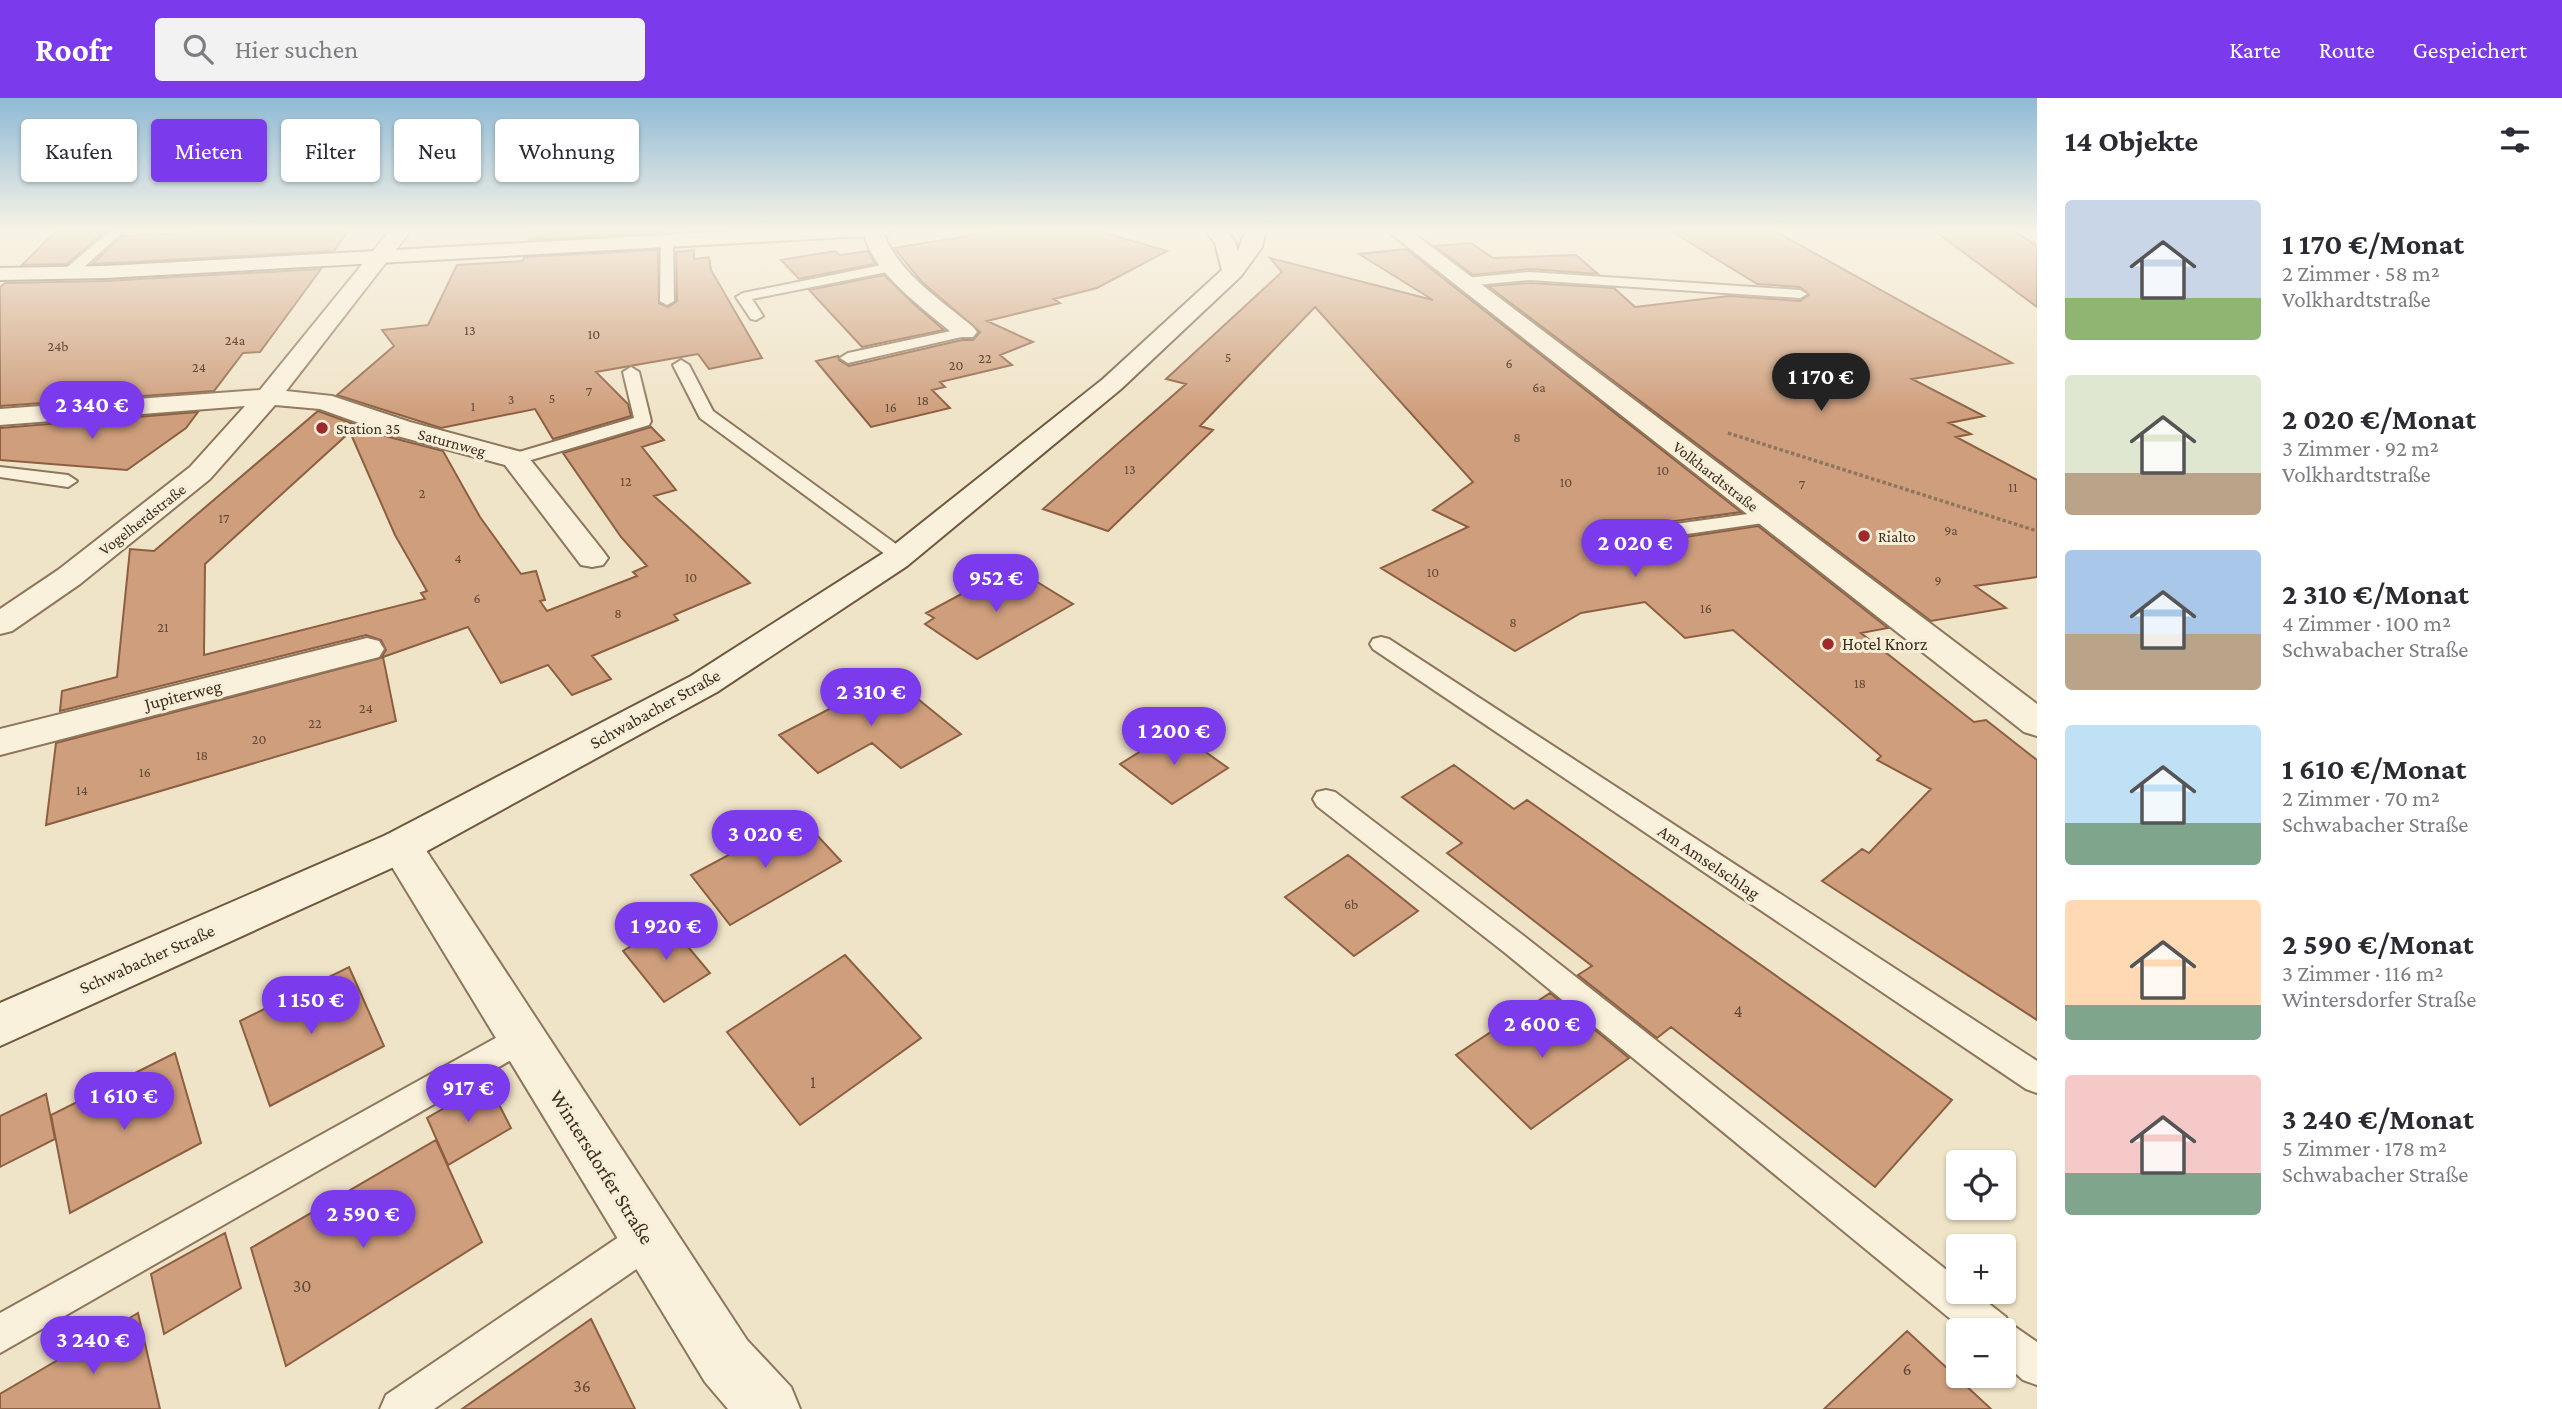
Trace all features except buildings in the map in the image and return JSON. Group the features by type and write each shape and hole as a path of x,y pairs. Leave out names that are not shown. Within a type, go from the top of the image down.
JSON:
{"street":[{"name":"Vogelherdstraße","path":"0,624 69,577 200,473 268,397 352,290"},
{"path":"918,290 965,332"},
{"name":"Schwabacher Straße","path":"0,1024 401,846 704,684 900,556 1112,384 1212,290"},
{"name":"Volkhardtstraße","path":"1476,290 2037,723"},
{"path":"0,416 268,397"},
{"name":"Saturnweg","path":"268,397 323,402 518,463"},
{"path":"518,463 593,558"},
{"name":"Jupiterweg","path":"0,742 367,649"},
{"name":"Wintersdorfer Straße","path":"401,846 726,1360 769,1409"}],"lane":[{"path":"667,290 667,301"},
{"path":"755,316 743,297 777,290"},
{"path":"1743,290 1800,294"},
{"path":"848,358 965,332"},
{"path":"681,365 705,414 900,556"},
{"path":"518,463 643,421 631,372"},
{"path":"518,463 597,451"},
{"path":"0,472 68,481"},
{"path":"1646,534 1770,517"},
{"name":"Am Amselschlag","path":"1381,644 2037,1079"},
{"path":"1326,799 1536,961 1978,1318"},
{"path":"0,1334 521,1038"},
{"path":"400,1409 648,1239"},
{"path":"2016,1349 2037,1366"}],"path":[{"path":"1642,418 1741,435 2037,531"}],"place":[{"name":"Station 35","path":"322,428"},
{"name":"Rialto","path":"1864,536"},
{"name":"Hotel Knorz","path":"1828,644"}]}
